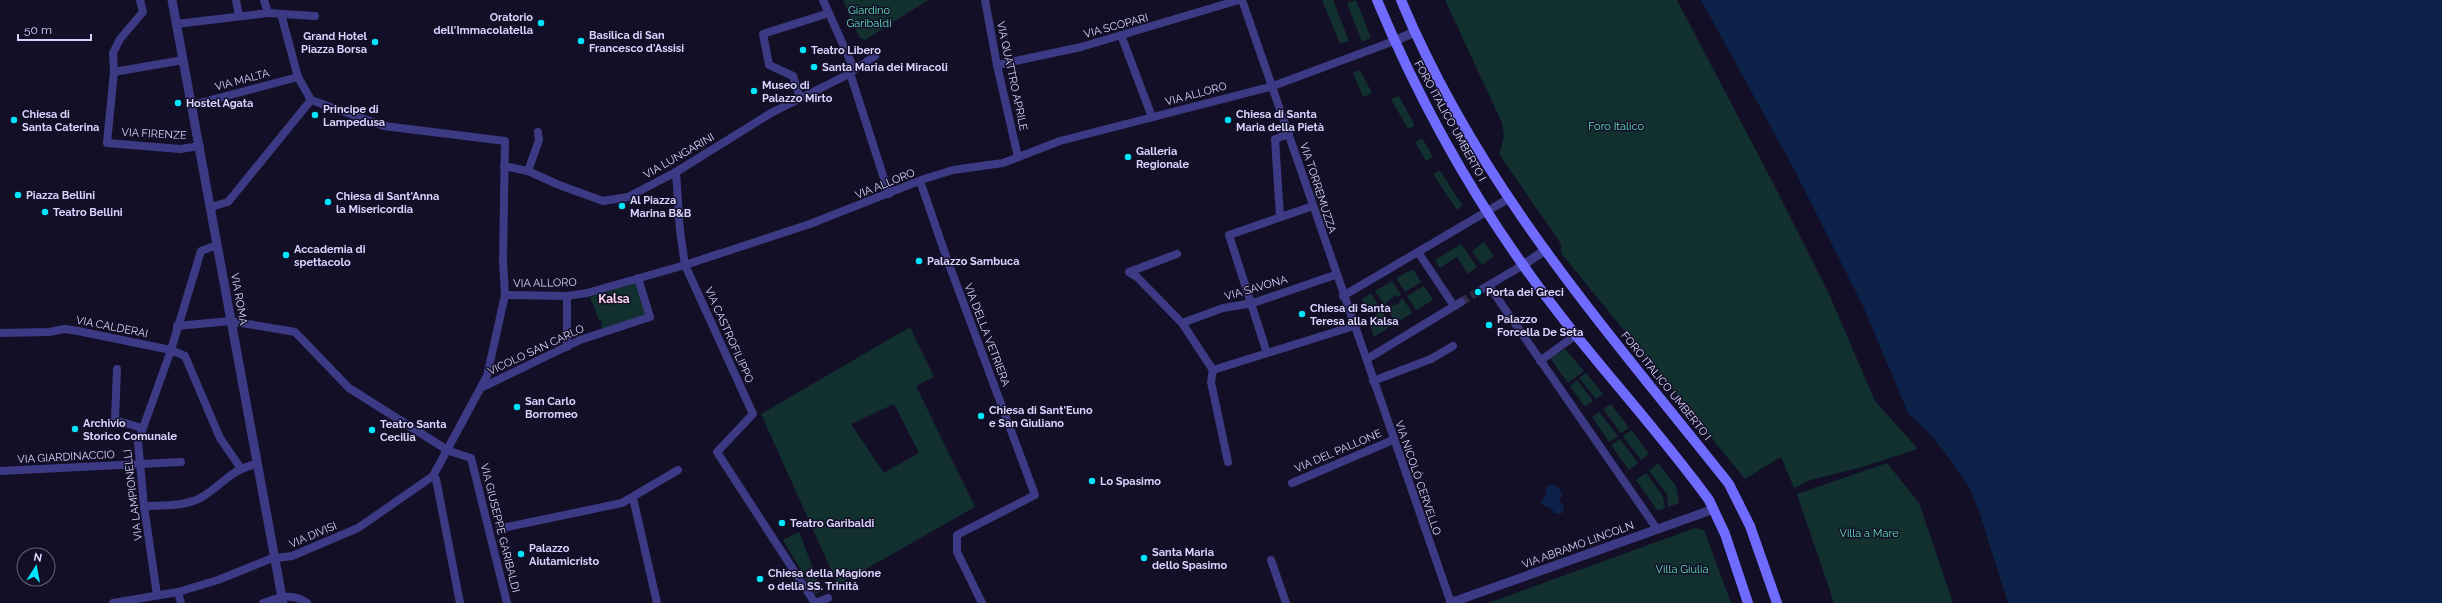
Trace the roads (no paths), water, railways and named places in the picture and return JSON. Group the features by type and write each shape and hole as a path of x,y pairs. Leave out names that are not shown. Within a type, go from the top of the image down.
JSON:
{"main road":[{"name":"FORO ITALICO UMBERTO I","path":"1377,0 1394,41 1437,125 1488,211 1523,265 1576,335 1692,476 1714,509 1748,603"},
{"name":"FORO ITALICO UMBERTO I","path":"1401,0 1415,32 1456,114 1508,199 1544,251 1729,484 1750,526 1777,603"}],"street":[{"path":"140,0 143,12 120,39 113,53 114,72 183,60"},
{"name":"VIA ROMA","path":"172,0 200,146 230,321 282,600"},
{"path":"236,0 239,16"},
{"path":"264,0 268,13"},
{"path":"823,0 852,71 889,194"},
{"name":"VIA QUATTRO APRILE","path":"985,0 997,65 1018,157"},
{"name":"VIA SCOPARI","path":"997,65 1081,47 1240,0"},
{"name":"VIA TORREMUZZA","path":"1240,0 1273,86 1335,275 1354,326"},
{"path":"176,24 268,13 315,16"},
{"path":"800,98 794,76 769,65 763,34 829,13"},
{"path":"211,207 228,202 311,100 298,77 281,14"},
{"path":"1394,41 1415,32"},
{"path":"1121,35 1152,117"},
{"name":"VIA ALLORO","path":"505,295 566,296 587,293 685,265 810,224 920,181 954,170 1003,164 1057,142 1273,86 1394,41"},
{"name":"VIA LUNGARINI","path":"504,166 528,171 578,193 603,201 628,197 676,172 800,98 852,71 875,56"},
{"name":"VIA FIRENZE","path":"114,72 107,143 180,149 200,146"},
{"name":"VIA MALTA","path":"192,105 298,77"},
{"name":"VIA DIVISI","path":"113,603 178,592 218,580 264,561 292,556 358,528 433,476 449,451 483,387 487,376 505,295 503,260 505,141 480,140 384,126 311,100"},
{"path":"528,171 539,140 538,132"},
{"path":"1280,217 1275,138 1289,134"},
{"name":"VIA CASTROFILIPPO","path":"676,172 680,231 685,265 752,414 717,452 815,603"},
{"name":"VIA DELLA VETRIERA","path":"920,181 947,259 1035,495 957,535 957,552 982,603"},
{"path":"1343,296 1508,199"},
{"path":"1267,352 1253,303 1229,235 1313,206"},
{"name":"VIA LAMPIONELLI","path":"157,595 144,506 138,442 171,350 177,326 201,251 217,245"},
{"path":"1479,291 1544,251"},
{"path":"1368,359 1458,304 1418,252"},
{"path":"1176,254 1129,272 1137,277 1182,323 1213,370 1211,382 1228,462"},
{"name":"VIA SAVONA","path":"1182,323 1223,308 1253,303 1335,275"},
{"name":"VICOLO SAN CARLO","path":"483,387 580,340 650,317 638,278"},
{"path":"1489,286 1657,529"},
{"path":"566,296 567,347"},
{"path":"177,326 230,321 295,332 349,388 449,451"},
{"path":"1213,370 1354,326"},
{"name":"VIA NICOLÒ CERVELLO","path":"1354,326 1368,359 1373,381 1450,603"},
{"name":"VIA CALDERAI","path":"0,333 49,332 65,329 171,350"},
{"path":"1540,361 1576,335"},
{"path":"1373,381 1431,359 1453,346"},
{"path":"171,350 185,356 220,438 240,467"},
{"path":"117,370 115,420 142,428"},
{"name":"VIA DEL PALLONE","path":"1292,483 1393,440"},
{"name":"VIA GIUSEPPE GARIBALDI","path":"449,451 471,458 493,531 507,603"},
{"name":"VIA GIARDINACCIO","path":"0,471 181,462"},
{"path":"144,506 188,503 202,497 240,467 257,464"},
{"path":"507,527 622,503 633,498 678,470"},
{"path":"433,476 436,479 460,603"},
{"path":"633,498 657,603"},
{"name":"VIA ABRAMO LINCOLN","path":"1450,603 1714,509"},
{"path":"1271,560 1286,603"},
{"path":"178,592 181,603"},
{"path":"263,603 298,596 307,603"},
{"path":"815,603 828,598"}],"water":[{"path":"1701,0 2442,0 2442,603 2008,603 1979,511 1968,485 1934,438 1908,413 1864,308 1794,169"},
{"path":"1553,484 1558,487 1562,494 1559,501 1564,505 1563,513 1555,514 1552,509 1543,505 1541,501 1545,497 1547,486"}],"tunnel":[{"path":"1461,302 1479,291"},
{"path":"497,530 507,527"}],"place":[{"name":"Oratorio dell'Immacolatella","path":"541,23"},
{"name":"Basilica di San Francesco d'Assisi","path":"581,41"},
{"name":"Grand Hotel Piazza Borsa","path":"375,42"},
{"name":"Teatro Libero","path":"803,50"},
{"name":"Santa Maria dei Miracoli","path":"814,67"},
{"name":"Museo di Palazzo Mirto","path":"754,91"},
{"name":"Hostel Agata","path":"178,103"},
{"name":"Principe di Lampedusa","path":"315,115"},
{"name":"Chiesa di Santa Caterina","path":"14,120"},
{"name":"Chiesa di Santa Maria della Pietà","path":"1228,120"},
{"name":"Galleria Regionale","path":"1128,157"},
{"name":"Piazza Bellini","path":"18,195"},
{"name":"Chiesa di Sant'Anna la Misericordia","path":"328,202"},
{"name":"Al Piazza Marina B&B","path":"622,206"},
{"name":"Teatro Bellini","path":"45,212"},
{"name":"Accademia di spettacolo","path":"286,255"},
{"name":"Palazzo Sambuca","path":"919,261"},
{"name":"Porta dei Greci","path":"1478,292"},
{"name":"Chiesa di Santa Teresa alla Kalsa","path":"1302,314"},
{"name":"Palazzo Forcella De Seta","path":"1489,325"},
{"name":"San Carlo Borromeo","path":"517,407"},
{"name":"Chiesa di Sant'Euno e San Giuliano","path":"981,416"},
{"name":"Archivio Storico Comunale","path":"75,429"},
{"name":"Teatro Santa Cecilia","path":"372,430"},
{"name":"Lo Spasimo","path":"1092,481"},
{"name":"Teatro Garibaldi","path":"782,523"},
{"name":"Palazzo Aiutamicristo","path":"521,554"},
{"name":"Santa Maria dello Spasimo","path":"1144,558"},
{"name":"Chiesa della Magione o della SS. Trinità","path":"760,579"}],"district":[{"name":"Kalsa","path":"614,299"}],"park label":[{"name":"Giardino Garibaldi","path":"869,16"},
{"name":"Foro Italico","path":"1616,126"},
{"name":"Villa a Mare","path":"1869,533"},
{"name":"Villa Giulia","path":"1682,569"}]}
